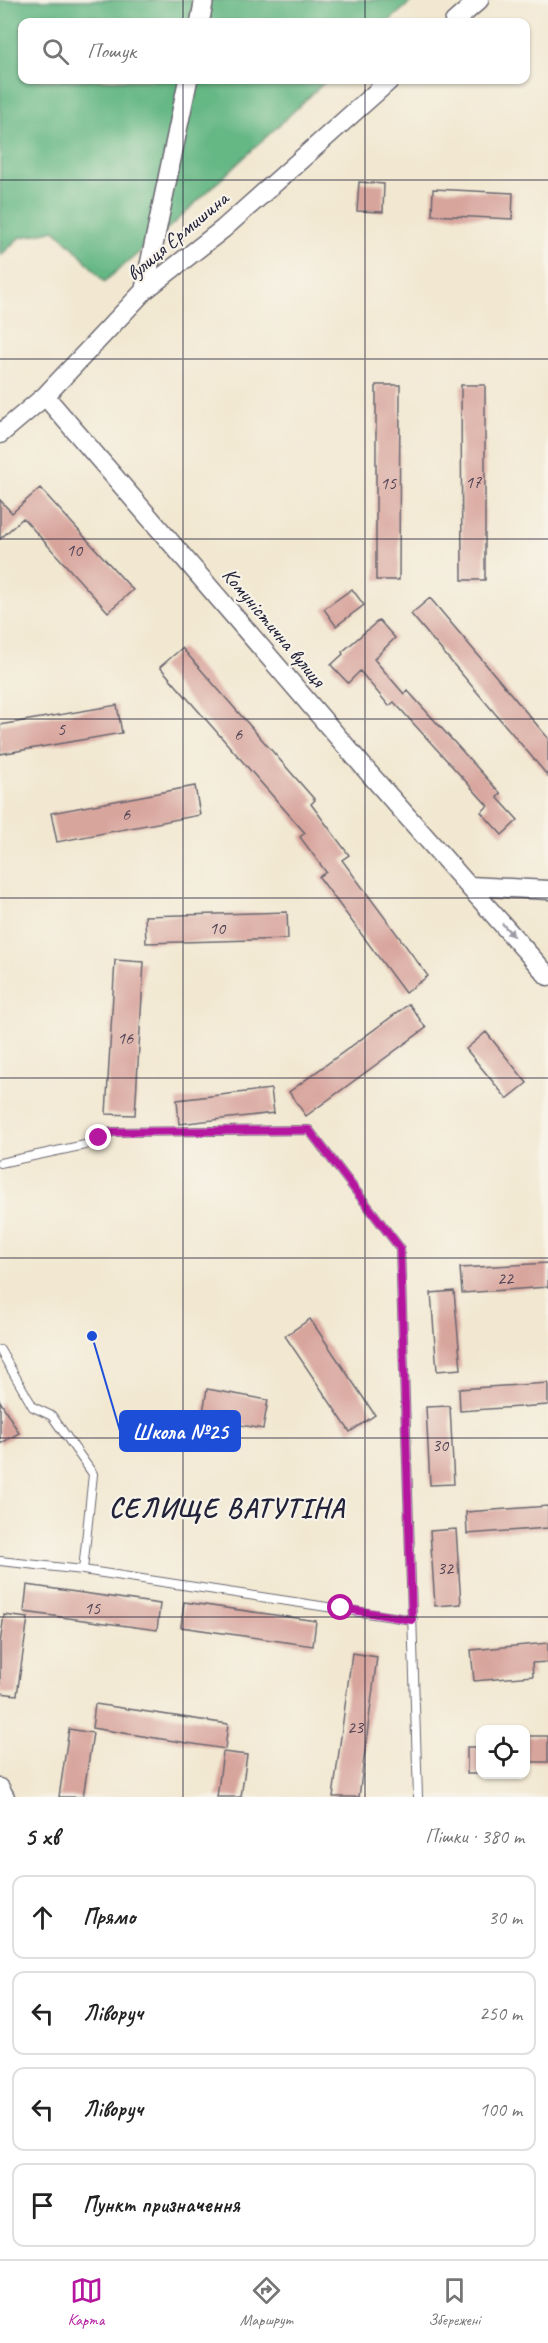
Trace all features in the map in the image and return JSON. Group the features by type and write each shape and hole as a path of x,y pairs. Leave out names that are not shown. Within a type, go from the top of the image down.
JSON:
{"street":[{"path":"201,18 204,0"},
{"path":"459,18 479,0"},
{"path":"144,291 187,84"},
{"name":"вулиця Єрмишина","path":"0,434 45,396 144,291 223,229 386,84"},
{"name":"Комуністична вулиця","path":"45,396 368,772 548,976"},
{"path":"470,886 548,890"},
{"path":"0,1788 5,1797"}],"lane":[{"path":"0,1163 85,1145 112,1132 309,1130 400,1248 418,1797"},
{"path":"0,1350 33,1407 52,1416 93,1474 83,1570"},
{"path":"0,1561 83,1570 412,1620"}],"green space":[{"path":"0,0 413,0 393,18 18,18 18,84 323,84 173,224 104,282 55,230 19,238 0,256"}],"building":[{"path":"359,182 384,184 383,212 357,211"},
{"path":"433,189 513,193 512,219 432,215"},
{"path":"376,385 400,385 399,580 376,580"},
{"path":"461,385 485,385 485,580 462,580"},
{"path":"40,488 133,590 108,612 23,518 0,539 0,500 12,513"},
{"path":"352,589 364,605 336,626 324,609"},
{"path":"430,598 548,738 548,776 411,614"},
{"path":"379,620 395,638 374,659 404,694 407,690 501,794 497,797 518,820 502,835 481,812 488,806 394,702 389,706 360,671 348,683 331,665 343,654 342,652"},
{"path":"182,648 315,800 311,804 349,855 342,860 428,976 405,993 319,877 326,872 300,837 305,833 160,667"},
{"path":"117,705 122,733 0,754 0,725"},
{"path":"195,786 200,815 57,842 51,813"},
{"path":"287,912 288,939 146,943 145,916"},
{"path":"115,960 144,962 135,1115 106,1114"},
{"path":"409,1004 426,1028 306,1116 289,1092"},
{"path":"486,1032 527,1083 507,1099 466,1049"},
{"path":"271,1089 274,1113 179,1124 177,1100"},
{"path":"548,1263 548,1287 462,1293 460,1268"},
{"path":"454,1291 461,1369 437,1371 431,1293"},
{"path":"310,1319 375,1415 350,1432 285,1336"},
{"path":"548,1383 548,1405 460,1411 459,1389"},
{"path":"207,1389 268,1400 263,1429 202,1418"},
{"path":"0,1401 19,1433 0,1444"},
{"path":"450,1406 454,1484 430,1485 426,1407"},
{"path":"548,1506 548,1528 467,1534 466,1512"},
{"path":"456,1529 461,1604 435,1606 430,1531"},
{"path":"27,1585 160,1604 157,1630 24,1612"},
{"path":"184,1602 316,1621 313,1646 181,1627"},
{"path":"4,1615 28,1618 17,1695 0,1693 0,1643"},
{"path":"548,1643 548,1662 532,1663 533,1676 474,1681 471,1650"},
{"path":"352,1653 377,1657 359,1797 333,1797"},
{"path":"95,1704 228,1724 225,1749 92,1728"},
{"path":"69,1729 93,1733 83,1797 59,1797"},
{"path":"530,1736 548,1736 548,1762 530,1762"},
{"path":"467,1747 476,1747 476,1774 467,1774"},
{"path":"223,1752 247,1755 241,1797 217,1797"}],"place":[{"name":"Школа №25","path":"92,1336"}],"district":[{"name":"СЕЛИЩЕ ВАТУТІНА","path":"227,1508"}],"route":[{"path":"99,1138 112,1132 309,1130 400,1248 412,1620 341,1608"}]}
